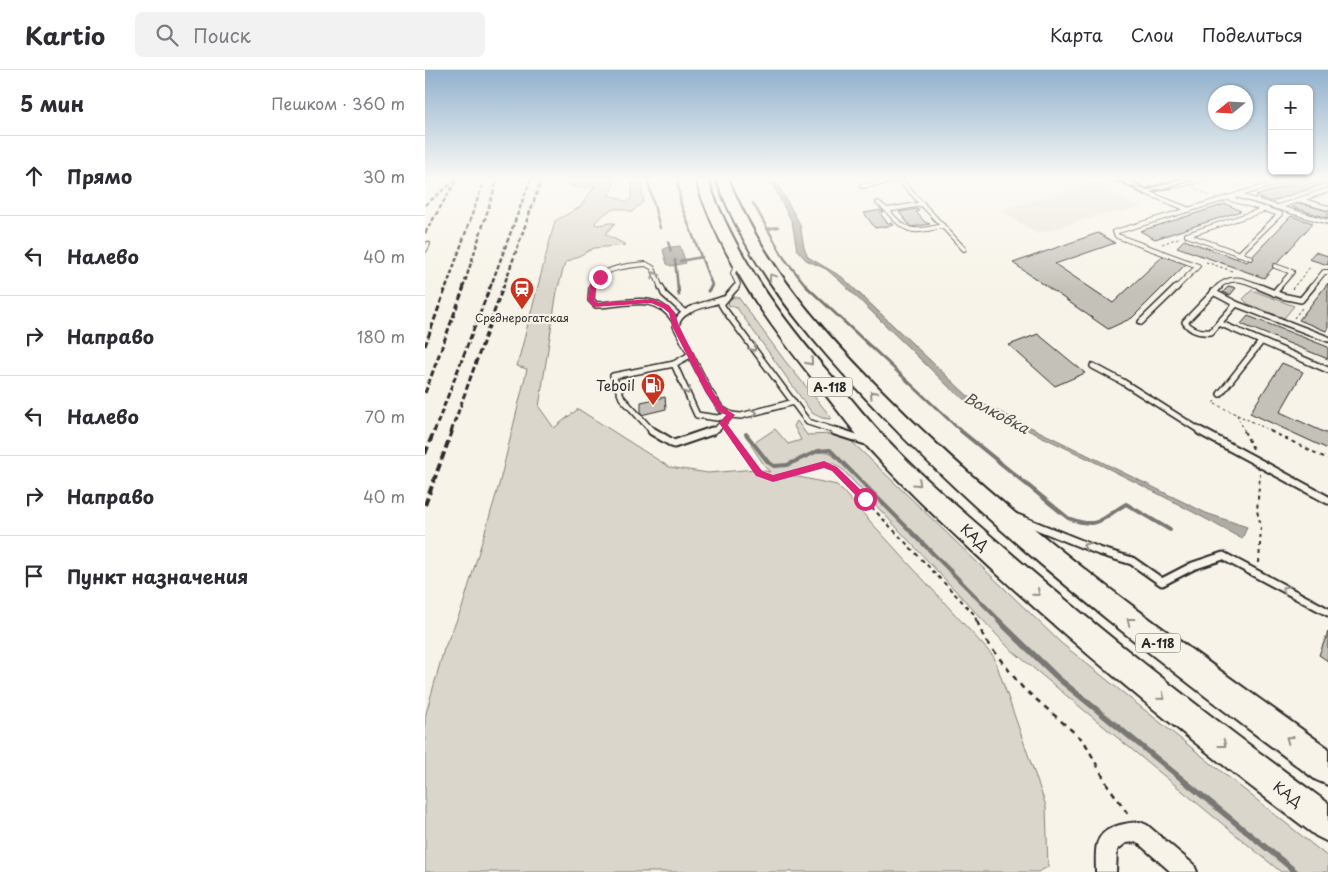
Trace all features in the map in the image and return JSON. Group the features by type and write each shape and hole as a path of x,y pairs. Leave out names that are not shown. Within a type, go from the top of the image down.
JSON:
{"highway":[{"name":"КАД","path":"714,215 738,263 779,324 883,450 966,529 1069,621 1184,715 1328,824"},
{"name":"А-118","path":"737,215 773,279 802,316 906,430 995,509 1122,615 1328,768"}],"street":[{"path":"1106,872 1107,845 1122,833 1140,832 1187,872"}],"lane":[{"path":"891,215 899,226 907,230 917,231 943,226"},
{"path":"933,215 964,249"},
{"path":"1141,322 1198,266 1117,236 1115,232 1172,215"},
{"path":"1187,235 1246,215"},
{"path":"1239,254 1279,215"},
{"path":"1306,215 1328,222"},
{"path":"1187,235 1251,258"},
{"path":"425,250 428,244"},
{"path":"675,321 680,314 723,299 736,290 738,284 733,273 738,263"},
{"path":"684,312 664,294 653,268 646,264 611,270 593,284 591,300 596,305 651,301 665,307 675,321 675,326 709,391 721,409 731,415"},
{"path":"1275,266 1292,272 1275,293"},
{"path":"1236,304 1211,332 1205,333 1187,326 1185,322 1225,280 1231,278 1290,299 1301,300 1324,272 1328,272"},
{"path":"1213,292 1236,304 1328,339"},
{"path":"723,299 721,304 808,422 862,438 883,450"},
{"path":"1219,324 1328,370"},
{"path":"1220,394 1261,342"},
{"path":"690,355 674,364 613,376 622,398 655,434 674,444 717,429 731,415"},
{"path":"674,364 697,415 717,418 731,415 741,416 794,402"},
{"path":"1093,366 1123,382 1187,424 1328,500"},
{"path":"995,509 1099,551 1132,561 1162,582 1193,566 1223,556 1328,612"}],"path":[{"path":"1157,245 1187,235"},
{"path":"1287,295 1311,266"},
{"path":"1293,319 1302,307"},
{"path":"1220,394 1213,403 1328,459"},
{"path":"1237,415 1261,465 1257,502 1261,526 1257,574"},
{"path":"723,423 759,474 773,478 824,465 835,469 974,614 985,640 1022,687 1084,741 1107,784 1140,832"}],"shaded area":[{"path":"565,215 602,215 595,222 596,225 615,223 605,234 626,245 594,248 565,263 557,291 539,407 554,428 578,409 669,467 708,473 756,469 770,472 751,445 775,429 788,444 801,440 794,426 797,421 807,435 834,434 847,437 1061,643 1328,857 1328,872 1281,872 1085,711 1008,647 843,470 833,463 822,464 789,475 837,485 994,657 1046,806 1048,867 1038,872 425,872 425,717 444,649 462,608 499,485 527,369 517,366 555,221"},
{"path":"1008,215 1100,215 1097,216 1037,234"},
{"path":"1252,290 1294,306 1284,318 1248,304 1243,299"},
{"path":"738,297 785,361 831,417 830,419 822,418 812,413 737,308 728,305 729,300"}],"water":[{"name":"Волковка","path":"789,215 795,215 800,224 804,248 808,257 842,277 969,397 1206,513 1247,527 1242,539 1107,468 969,403 953,391 839,280 826,269 806,260 797,250 792,222"},
{"path":"680,246 686,263 671,266 667,264 663,250"}],"building":[{"path":"866,215 882,215 888,224 892,223 894,225 875,228"},
{"path":"902,215 919,215 925,222 930,224 911,227"},
{"path":"1190,215 1227,215 1155,239 1140,231"},
{"path":"1291,216 1313,223 1264,278 1177,247 1184,240 1247,262"},
{"path":"1098,233 1115,243 1055,264 1113,303 1163,256 1186,264 1132,318 1108,329 1013,263"},
{"path":"1315,252 1328,256 1328,265 1309,259"},
{"path":"1328,283 1328,328 1326,331 1299,320"},
{"path":"1229,286 1236,288 1230,295 1223,292"},
{"path":"1248,316 1328,347 1328,359 1241,324"},
{"path":"1038,334 1085,373 1055,386 1009,345"},
{"path":"1282,363 1303,372 1280,412 1328,434 1328,449 1250,413"},
{"name":"Teboil","path":"665,397 666,409 641,415 641,402"},
{"path":"1328,632 1328,661 1319,655"}],"waterway":[{"path":"657,215 660,228"},
{"path":"685,215 701,257"},
{"path":"760,215 768,229"},
{"path":"768,229 778,227"},
{"path":"768,229 784,258 808,288"},
{"path":"668,242 671,251"},
{"path":"680,261 701,257"},
{"path":"701,257 712,285 710,288"},
{"path":"675,260 678,288"},
{"path":"678,287 679,295"},
{"path":"708,291 711,287"},
{"path":"808,288 962,432"},
{"path":"961,431 1068,518 1094,523 1126,504 1170,530"},
{"path":"746,434 768,462 774,466 787,465 818,451 830,450 1001,622"},
{"path":"999,621 1059,679 1296,872"}],"railway":[{"path":"425,233 435,215"},
{"path":"446,288 472,215"},
{"path":"463,288 486,215"},
{"path":"490,288 517,215"},
{"path":"503,288 529,215"},
{"path":"425,346 446,287"},
{"path":"425,393 464,287"},
{"path":"434,432 490,287"},
{"path":"451,432 503,287"},
{"path":"425,454 434,431"},
{"path":"425,505 452,431"}],"place":[{"name":"Среднерогатская","path":"522,310"},
{"name":"Teboil","path":"653,406"}],"route":[{"path":"600,277 593,284 591,300 596,305 606,306 651,301 665,307 671,313 675,326 709,391 721,409 731,415 723,423 759,474 773,478 824,465 835,469 865,499"}]}
